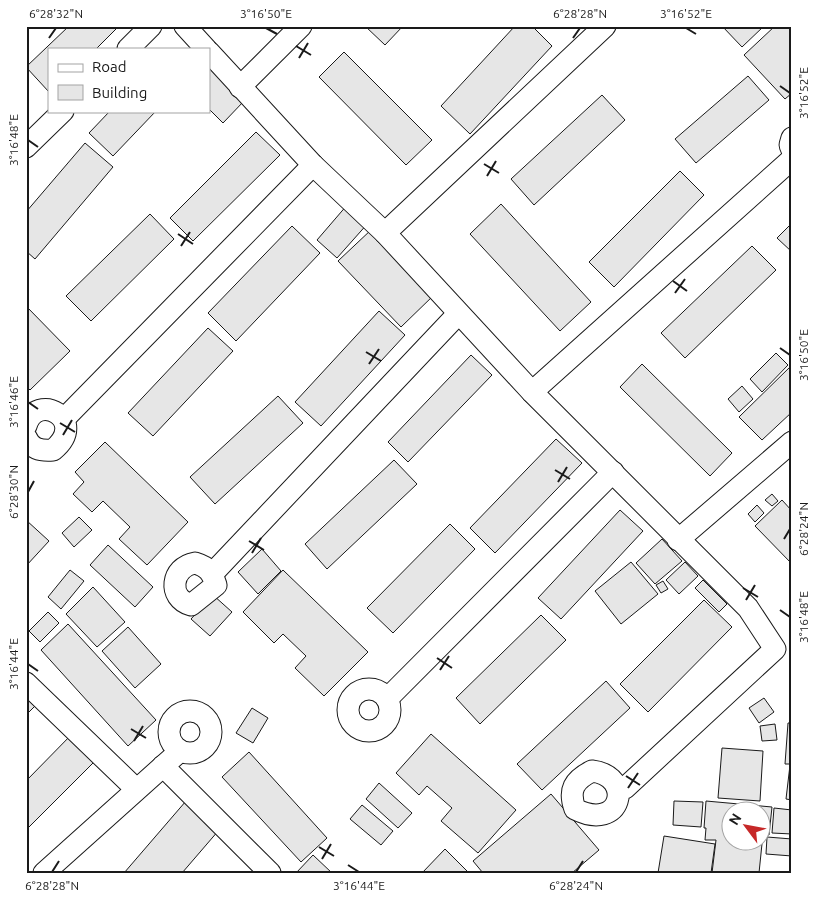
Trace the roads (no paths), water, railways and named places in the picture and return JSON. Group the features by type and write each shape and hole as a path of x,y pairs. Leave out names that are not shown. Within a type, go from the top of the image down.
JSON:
{"street":[{"path":"129,48 151,26"},
{"path":"185,26 205,48"},
{"path":"240,87 301,26"},
{"path":"385,233 605,26"},
{"path":"210,53 313,164 385,233 532,392 748,608 775,649 624,788 618,790"},
{"path":"26,147 62,112"},
{"path":"792,138 790,145 792,150"},
{"path":"532,392 792,159"},
{"path":"64,419 313,164"},
{"path":"213,574 458,314"},
{"path":"26,426 28,418 38,410 56,412 64,419 67,430 63,441 53,450 36,449 29,444 26,437"},
{"path":"678,540 792,442"},
{"path":"386,699 613,472"},
{"path":"26,684 136,789"},
{"path":"44,873 180,751"},
{"path":"163,766 270,873"}]}
